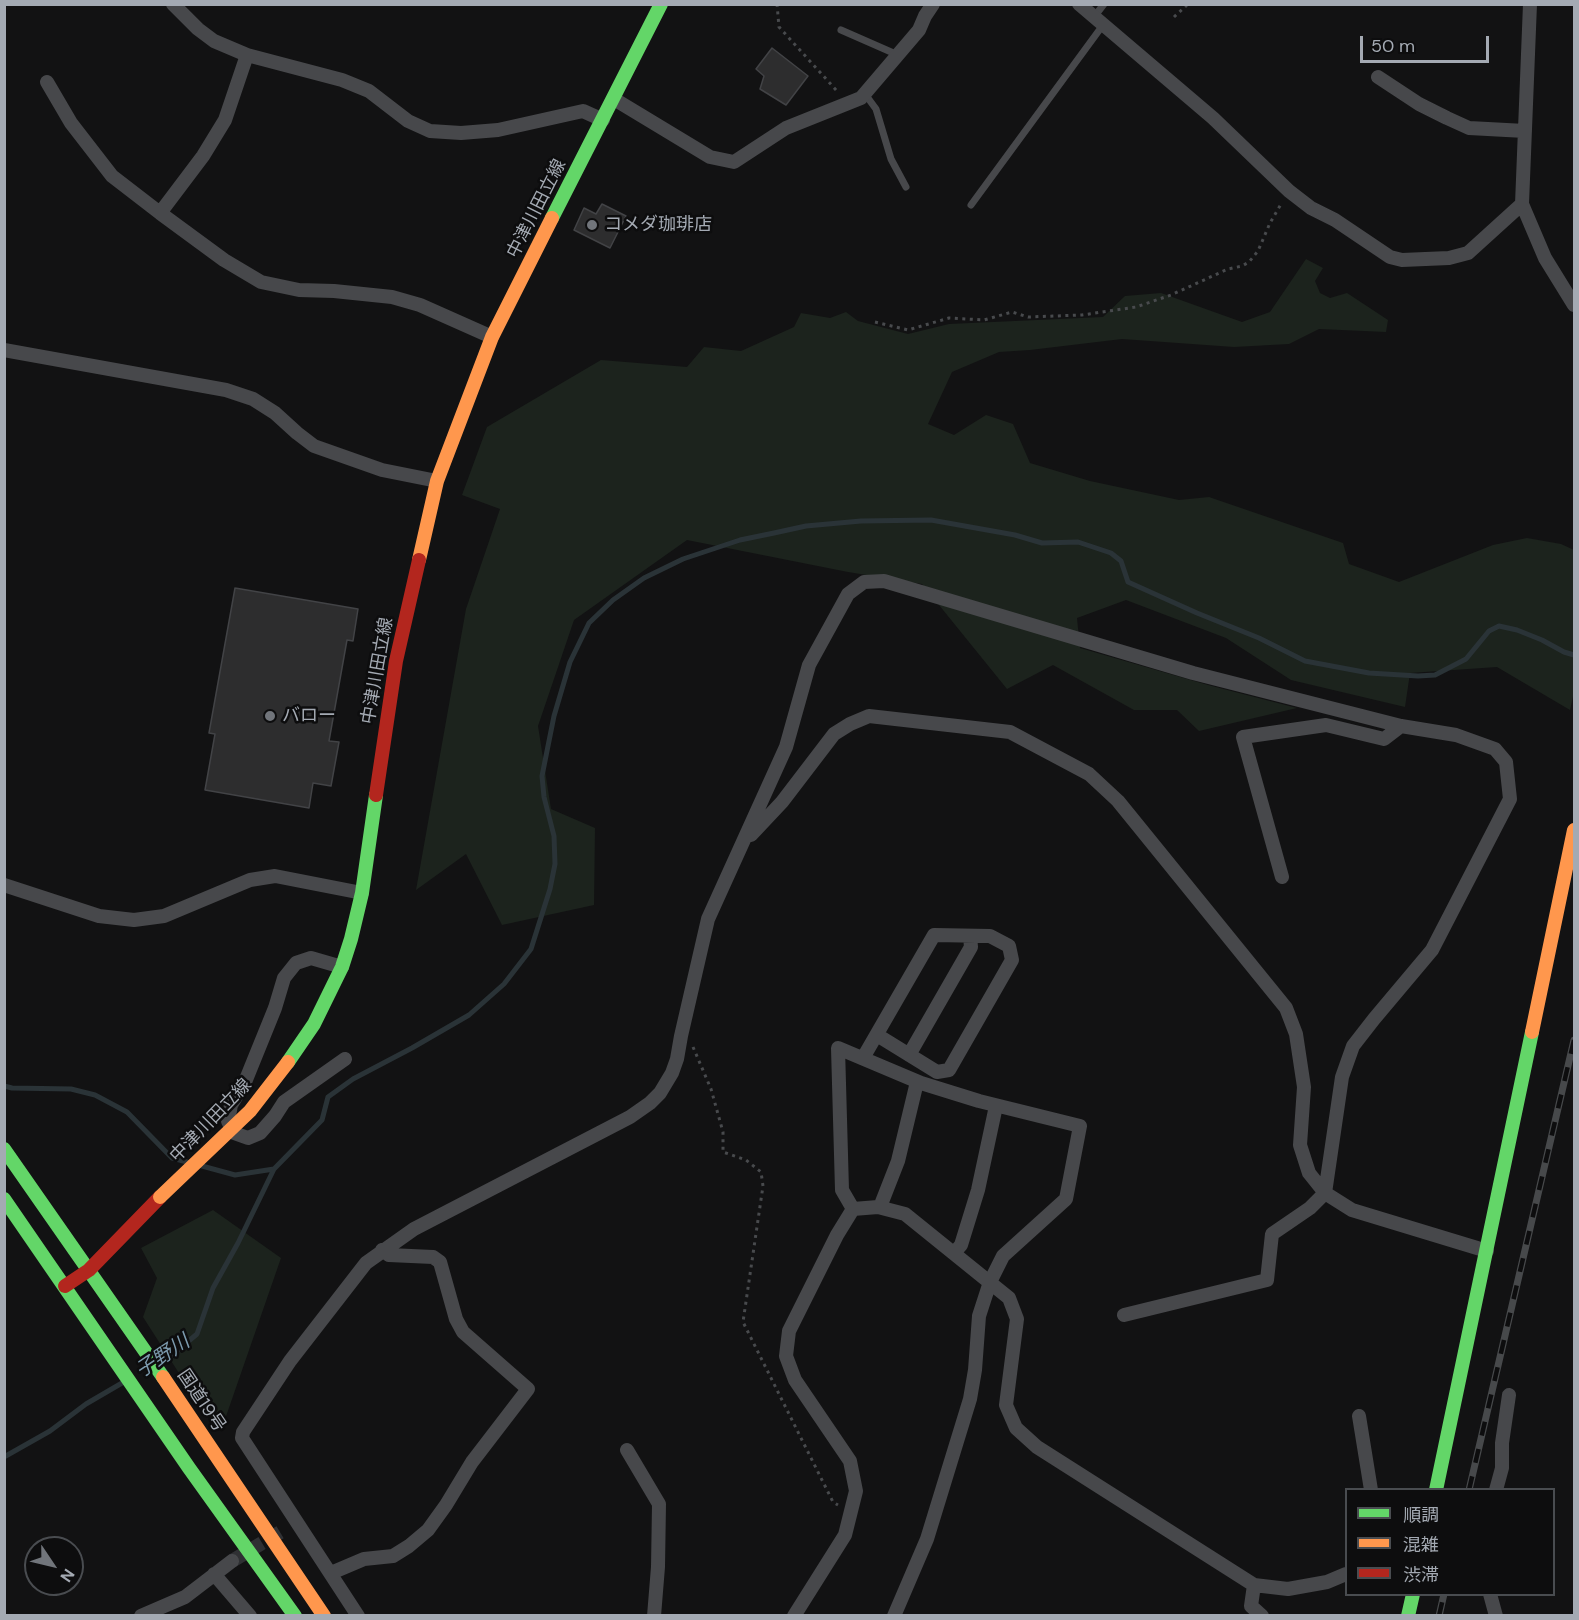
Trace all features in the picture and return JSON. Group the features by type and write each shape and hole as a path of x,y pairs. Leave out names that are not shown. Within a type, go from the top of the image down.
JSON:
{"main road":[{"name":"中津川田立線","path":"65,1286 89,1270 160,1197 250,1111 314,1024 342,968 362,893 396,661 437,481 492,337 661,4"},
{"path":"1436,1488 1575,830"},
{"name":"国道19号","path":"4,1149 138,1339 324,1616"},
{"path":"4,1199 189,1468 295,1616"},
{"path":"1408,1616 1413,1596"}],"street":[{"path":"173,4 198,29 214,41 247,55 342,80 369,91 408,121 430,131 461,133 498,130 583,111 603,120"},
{"path":"614,99 710,157 734,162 786,128 861,98 919,30 933,4"},
{"path":"1079,4 1214,118 1311,208 1335,220 1390,257 1402,260 1449,258 1468,253 1522,204"},
{"path":"1530,4 1522,204 1545,258 1575,305"},
{"path":"160,213 203,156 225,120 247,55"},
{"path":"1378,77 1419,104 1469,128 1525,130"},
{"path":"47,82 71,123 112,176 224,260 261,282 298,290 392,297 420,305 492,337"},
{"path":"4,350 226,390 253,399 275,413 297,434 314,446 382,470 437,481"},
{"path":"358,1616 331,1573 290,1526 242,1438 243,1432 290,1361 366,1263 414,1228 630,1117 660,1093 677,1059 708,919 786,747 809,666 848,594 864,582 884,581 1193,674 1401,726 1456,735 1495,749 1506,762 1510,798 1432,950 1353,1046 1342,1077 1325,1193 1310,1208 1272,1234 1267,1280 1124,1315"},
{"path":"744,843 782,802 834,734 868,716 1010,732 1089,774 1118,801 1286,1008 1296,1034 1304,1087 1300,1145 1310,1173 1325,1193 1352,1210 1487,1251"},
{"path":"1282,878 1243,736 1326,726 1384,739 1401,726"},
{"path":"4,885 99,916 134,920 164,916 250,880 274,876 362,893"},
{"path":"863,1058 934,935 990,936 1009,946 1012,960 949,1070 937,1072 877,1035"},
{"path":"909,1055 971,947 970,936"},
{"path":"342,968 311,958 296,963 284,978 275,1008 245,1082 231,1106 228,1121 234,1133 248,1138 260,1133 276,1116 284,1102 345,1059"},
{"path":"853,1209 842,1190 838,1048 918,1082 996,1106 1080,1126 1066,1199 1003,1256 990,1282 979,1316 975,1370 970,1399 927,1539 894,1616"},
{"path":"880,1207 898,1161 918,1082"},
{"path":"954,1253 961,1245 978,1190 996,1106"},
{"path":"853,1209 880,1207 905,1214 1009,1298 1017,1319 1006,1405 1016,1428 1037,1447 1254,1585 1288,1589 1327,1582 1345,1575"},
{"path":"795,1616 845,1535 856,1491 850,1461 795,1380 786,1356 789,1331 837,1235 853,1209"},
{"path":"331,1573 364,1559 393,1556 428,1530 472,1462 528,1389 463,1332 456,1319 441,1262 433,1257 389,1255 382,1250"},
{"path":"1497,1488 1502,1468 1502,1443 1509,1395"},
{"path":"1359,1416 1371,1488"},
{"path":"627,1450 659,1504 658,1567 654,1616"},
{"path":"141,1616 185,1597 232,1561"},
{"path":"214,1574 250,1616"},
{"path":"1254,1585 1251,1606 1262,1616"},
{"path":"1491,1596 1496,1616"}],"lane":[{"path":"971,205 1099,21 1104,4"},
{"path":"841,30 898,55"},
{"path":"865,94 876,109 891,159 906,187"}],"path":[{"path":"777,4 779,27 848,103"},
{"path":"1174,17 1188,4"},
{"path":"875,322 908,330 949,318 984,320 1012,312 1028,316 1071,315 1136,307 1171,295 1227,269 1249,262 1258,251 1270,223 1289,190"},
{"path":"681,1036 695,1048 711,1089 723,1132 723,1152 746,1160 761,1172 763,1186 744,1322 833,1502 851,1512"}],"shaded area":[{"path":"1306,259 1323,268 1315,281 1320,293 1330,298 1347,293 1388,320 1386,332 1319,329 1289,344 1234,347 1122,339 999,352 952,372 928,424 954,435 986,415 1013,424 1030,463 1090,481 1179,500 1209,497 1343,543 1349,564 1399,582 1493,545 1527,538 1561,544 1574,550 1574,692 1570,710 1497,667 1410,673 1405,707 1291,680 1226,638 1126,600 1077,618 1080,648 1297,708 1199,731 1177,710 1134,710 1053,665 1007,689 922,584 848,572 687,540 574,620 538,726 551,809 595,828 594,905 502,925 466,854 416,890 466,609 500,509 462,495 487,427 601,360 687,367 704,347 741,351 794,327 801,313 830,318 846,312 858,321 908,334 949,324 1103,317 1125,296 1161,293 1242,322 1270,312"},
{"path":"213,1210 281,1258 223,1425 193,1395 143,1317 157,1278 141,1248"}],"building":[{"path":"772,48 808,76 786,105 760,89 764,76 756,69"},
{"path":"602,204 626,216 610,248 574,230 584,208 596,214"},
{"path":"235,588 358,609 353,641 347,640 329,741 339,742 331,786 313,783 309,808 205,790 215,734 209,733"}],"waterway":[{"path":"162,1361 197,1334 213,1288 274,1169 322,1120 328,1097 353,1079 469,1015 504,984 531,949 550,889 555,864 554,836 544,797 542,776 554,716 570,662 589,623 613,600 644,578 683,559 740,540 806,526 861,521 931,520 1015,535 1042,543 1078,542 1111,553 1121,561 1128,582 1259,638 1305,661 1369,673 1435,675 1466,659 1489,631 1499,626 1517,630 1574,655"},
{"path":"4,1086 71,1089 95,1095 127,1112 172,1158 187,1162"},
{"path":"202,1166 235,1175 274,1169"},
{"name":"子野川","path":"4,1457 50,1431 86,1404 122,1383"}],"tunnel":[{"path":"232,1561 284,1530"}],"railway":[{"path":"1469,1488 1574,1040"},
{"path":"1439,1616 1444,1596"}],"traffic: fast":[{"path":"552,218 661,4"},
{"path":"288,1062 314,1024 342,967 362,893 376,795"},
{"path":"1436,1488 1532,1032"},
{"path":"4,1149 163,1377"},
{"path":"4,1199 189,1468 295,1616"},
{"path":"1408,1616 1413,1596"}],"traffic: slow":[{"path":"419,560 437,481 492,337 552,218"},
{"path":"1532,1032 1574,830"},
{"path":"160,1197 250,1111 288,1062"},
{"path":"163,1377 324,1616"}],"traffic: jam":[{"path":"376,795 396,661 419,560"},
{"path":"65,1286 89,1270 160,1197"}],"place":[{"name":"コメダ珈琲店","path":"592,225"},
{"name":"バロー","path":"270,716"}]}
